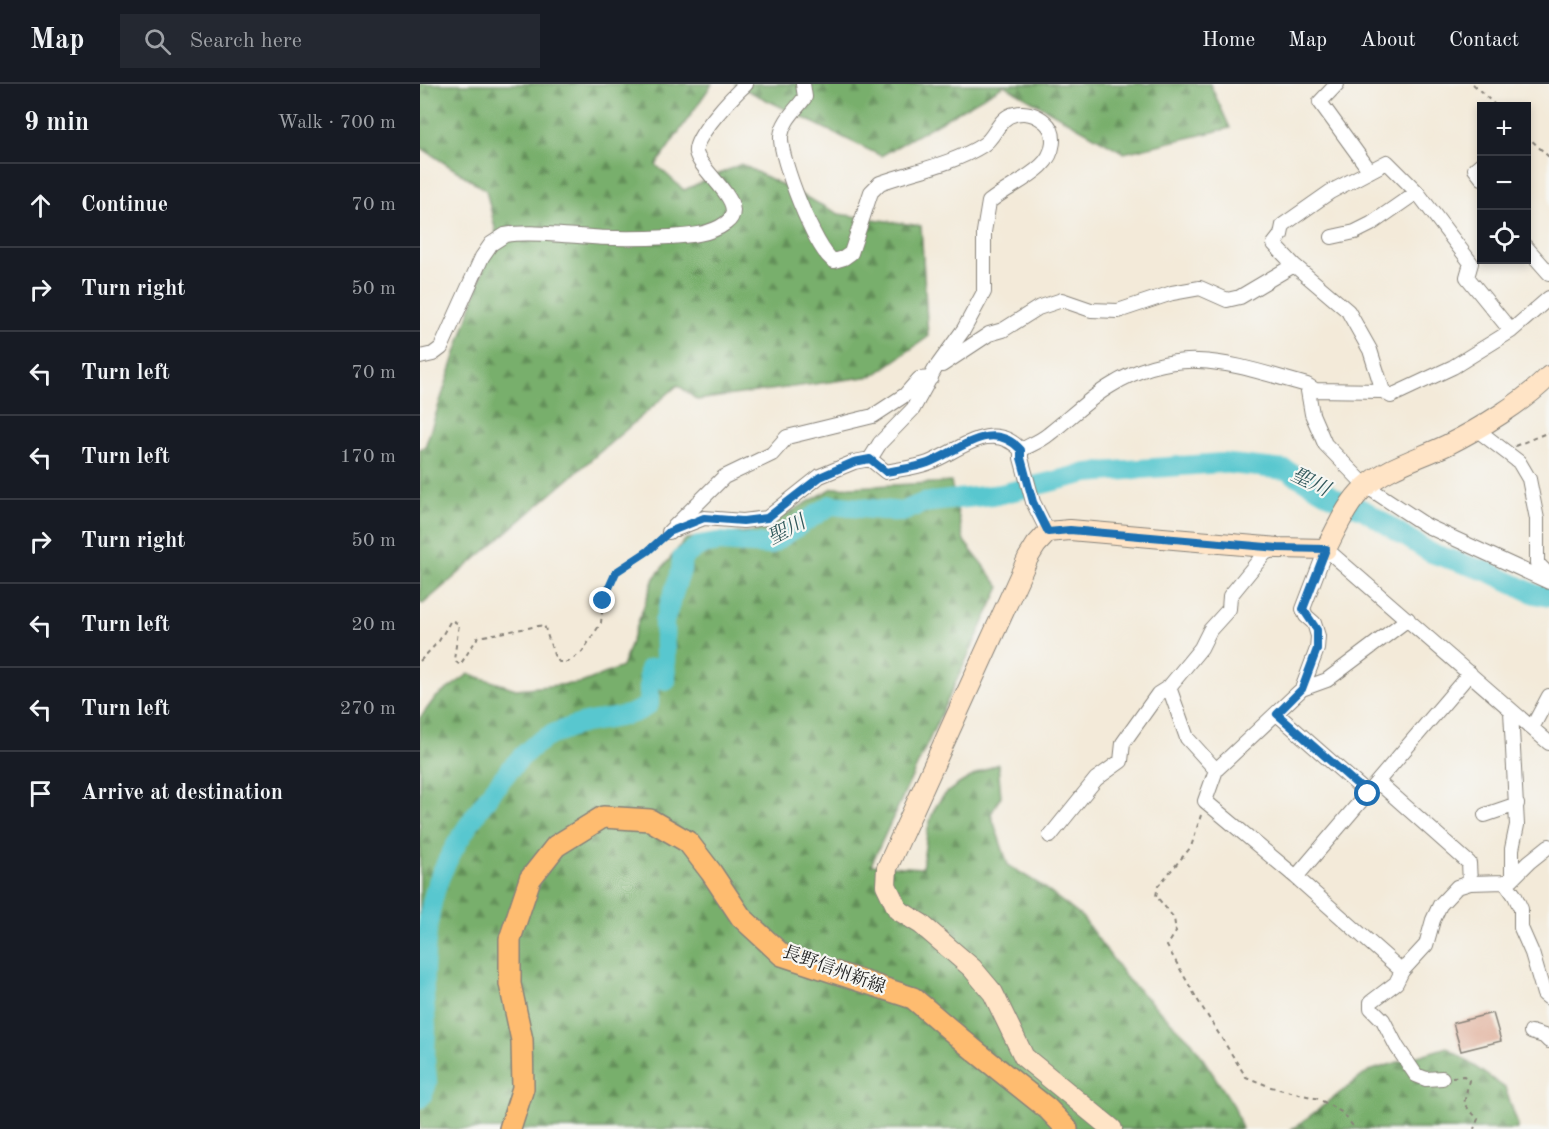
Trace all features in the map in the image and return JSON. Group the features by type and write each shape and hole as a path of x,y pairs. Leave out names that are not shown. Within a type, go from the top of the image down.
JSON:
{"main road":[{"name":"長野信州新線","path":"510,1129 523,1088 522,1040 510,984 510,939 530,879 556,846 603,817 650,820 688,842 741,917 782,955 913,998 1048,1109 1067,1129"}],"street":[{"path":"420,357 433,354 441,348 482,257 491,244 505,235 648,238 691,236 727,223 732,217 733,209 729,197 704,169 695,151 697,140 706,128 746,84"},
{"path":"669,532 704,518 743,521 767,518 820,477 854,462 870,459 880,443 913,409 933,373 964,329 984,292 984,232 989,202 1042,165 1052,150 1053,132 1049,125 1037,116 1014,114 1003,119 985,144 957,158 880,183 871,192 851,253 834,261 828,258 818,243 783,154 782,132 789,117 805,97 803,84"},
{"path":"1337,84 1320,102 1370,171"},
{"path":"1383,391 1370,350 1348,311 1294,265 1274,244 1281,235 1283,225 1330,192 1387,162 1417,192 1472,263 1467,277 1511,331"},
{"path":"1332,237 1355,232 1371,224 1417,192"},
{"path":"1531,252 1549,273"},
{"path":"669,532 724,477 772,454 787,437 873,416 905,395 919,379 933,373 989,334 1003,330 1038,308 1062,300 1091,310 1118,311 1172,293 1200,288 1227,300 1240,297 1294,265"},
{"path":"1021,450 1047,436 1109,386 1143,369 1184,359 1248,369 1307,385 1315,390 1383,391 1391,396 1453,367 1511,331 1549,298"},
{"path":"1402,971 1296,877 1205,801 1216,770 1302,689 1317,649 1318,636 1314,623 1306,616 1303,609 1326,549 1344,514 1362,489 1409,462 1476,429 1537,389 1549,376"},
{"path":"1307,385 1312,414 1325,444 1362,489 1427,526 1549,582"},
{"path":"1476,429 1519,462 1529,479 1537,519 1537,564 1549,575"},
{"path":"870,459 886,472 930,462 957,447 991,435 1015,443 1021,450 1033,502 1048,532"},
{"path":"1112,1129 1023,1057 993,993 972,968 940,939 898,910 886,885 887,868 979,663 1028,558 1048,532 1070,530 1278,548 1326,549 1549,743"},
{"path":"1050,836 1096,778 1121,761 1123,743 1158,694 1169,687 1201,648 1210,630 1228,609 1230,596 1238,585 1264,553 1278,548"},
{"path":"1302,689 1327,680 1408,619"},
{"path":"1296,877 1470,673"},
{"path":"1169,687 1187,738 1216,770"},
{"path":"1532,728 1549,696"},
{"path":"1511,711 1517,825 1508,880 1521,909 1521,928 1532,953 1544,994 1549,998"},
{"path":"1277,714 1368,794"},
{"path":"1378,782 1469,862 1470,883"},
{"path":"1485,815 1517,804"},
{"path":"1442,1078 1426,1079 1416,1074 1397,1047 1383,1020 1371,1008 1371,1002 1396,983 1402,971 1426,945 1432,920 1440,905 1458,887 1470,883 1508,880 1549,846"},
{"path":"1531,1032 1544,1036 1549,1041"}],"path":[{"path":"1473,84 1492,102"},
{"path":"1531,139 1549,157"},
{"path":"1505,450 1549,432"},
{"path":"420,661 438,641 451,620 459,624 454,660 460,665 478,637 544,625 558,662 568,662 582,652 601,623 603,601 616,572 648,551 669,532"},
{"path":"1205,801 1191,847 1158,886 1156,896 1174,918 1176,932 1167,946 1246,1077 1271,1087 1319,1099 1343,1113 1355,1129"},
{"path":"1442,1078 1464,1076 1469,1080 1464,1104 1478,1119 1474,1129"}],"green space":[{"path":"420,84 712,84 656,165 684,190 741,164 839,214 921,226 928,337 873,376 697,400 678,385 423,604 420,603 420,449 425,447 496,232 486,190 420,147"},
{"path":"734,84 1210,84 1230,128 1124,153 1004,85 881,156"},
{"path":"951,482 964,541 1000,587 871,865 922,868 929,823 941,799 959,784 998,764 1001,796 991,814 1008,865 1039,884 1082,917 1128,980 1192,1042 1234,1106 1242,1129 420,1129 420,718 435,698 469,674 516,689 581,683 622,667 654,578 686,539 756,531 833,488"},
{"path":"1447,1047 1505,1088 1518,1125 1517,1129 1291,1129 1369,1071"}],"building":[{"path":"1493,1013 1501,1041 1461,1051 1453,1023"}],"waterway":[{"name":"聖川","path":"420,1098 427,1082 424,986 426,938 429,915 444,867 478,811 531,748 564,730 585,723 634,713 649,704 649,669 653,668 666,681 664,622 681,570 682,558 700,545 719,542 769,545 831,505 902,512 923,503 1001,494 1087,473 1221,463 1286,470 1337,499 1364,510 1431,553 1489,572 1535,594 1549,597"}],"route":[{"path":"603,601 616,572 648,551 669,532 704,518 743,521 767,518 820,477 854,462 870,459 886,472 898,470 930,462 957,447 991,435 1015,443 1021,450 1033,502 1048,532 1070,530 1278,548 1326,549 1303,609 1317,630 1317,649 1302,689 1277,714 1368,794"}]}
